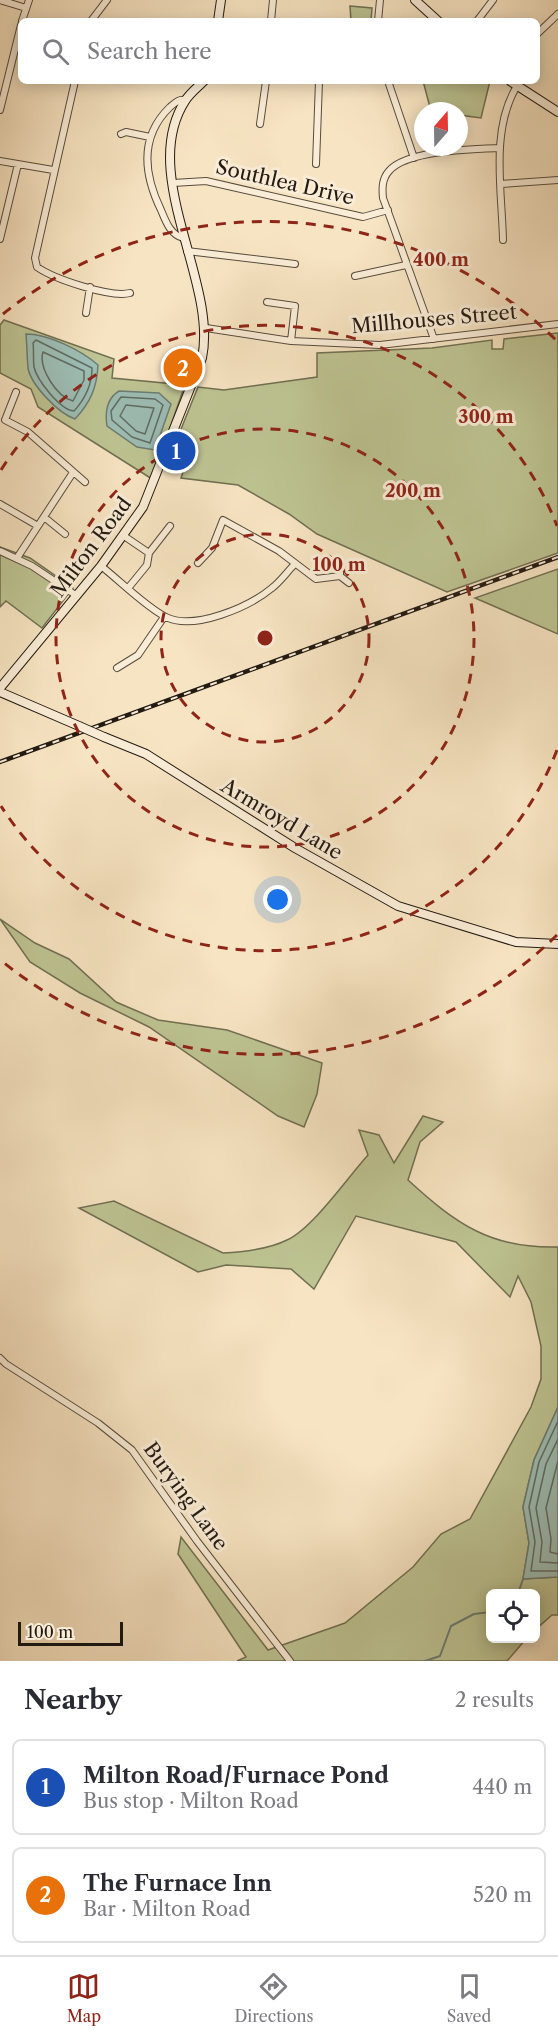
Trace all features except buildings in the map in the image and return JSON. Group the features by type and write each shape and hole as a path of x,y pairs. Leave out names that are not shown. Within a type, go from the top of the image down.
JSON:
{"street":[{"path":"0,0 26,8"},
{"path":"23,18 29,0"},
{"path":"219,18 220,0"},
{"path":"271,18 273,0"},
{"path":"378,18 380,0"},
{"path":"479,18 494,0"},
{"path":"420,2 435,18"},
{"path":"95,18 106,6"},
{"path":"540,31 558,14"},
{"path":"0,110 18,39"},
{"path":"74,84 53,170 35,258 38,267 62,280 119,296 130,293"},
{"name":"Milton Road","path":"0,690 101,566 143,507 202,358 206,328 183,238 173,183 173,135 185,100 201,84"},
{"path":"260,124 266,84"},
{"path":"316,164 319,84"},
{"path":"389,84 414,158"},
{"path":"503,240 500,148 506,108 513,84"},
{"path":"515,84 558,112"},
{"name":"Milton Road","path":"183,238 171,230 153,194 147,174 146,155 150,137 165,112 180,99 185,100"},
{"path":"121,134 126,132 150,137"},
{"path":"434,339 388,210 382,187 384,178 394,167 414,158 467,149 500,148"},
{"path":"0,161 53,170"},
{"path":"0,240 18,164"},
{"path":"501,184 558,180"},
{"name":"Southlea Drive","path":"173,183 206,182 363,217 388,210"},
{"path":"187,251 295,264"},
{"path":"355,276 406,265"},
{"path":"86,313 90,287"},
{"path":"267,302 295,306 291,341"},
{"name":"Millhouses Street","path":"206,328 291,341 380,345 558,324"},
{"path":"16,392 5,420 28,432 72,474 85,482"},
{"path":"17,558 72,474"},
{"path":"0,504 38,526"},
{"path":"44,517 65,534"},
{"path":"198,562 212,548 223,520 279,551 294,565 316,579 339,576 349,583"},
{"path":"129,587 147,565 149,553 170,526"},
{"path":"124,536 149,553"},
{"path":"0,551 17,558 77,596"},
{"path":"101,566 164,617 179,622 196,622 232,610 272,589 294,565"},
{"path":"339,576 340,565"},
{"path":"117,668 138,655 164,617"},
{"name":"Armroyd Lane","path":"0,690 146,754 295,848 398,906 516,942 558,944"},
{"name":"Burying Lane","path":"0,1358 6,1365 98,1423 132,1450 197,1541 290,1661"}],"green space":[{"path":"350,6 372,8 371,18 351,18"},
{"path":"424,84 489,84 481,118 468,116 468,102 429,102"},
{"path":"4,320 114,359 112,378 185,385 152,479 38,407 31,389 0,373 0,325"},
{"path":"558,333 558,553 447,592 317,534 289,514 238,485 181,478 192,445 177,439 198,387 224,390 317,377 317,353 432,348 492,340 492,349 503,349 504,339"},
{"path":"0,547 30,558 73,588 42,628 6,601 0,607"},
{"path":"558,569 558,634 475,598"},
{"path":"0,919 35,943 69,959 116,1002 158,1020 227,1030 322,1063 317,1094 304,1127 278,1116 149,1027 80,993 30,962"},
{"path":"423,1116 443,1122 420,1142 408,1180 442,1209 476,1231 513,1244 558,1247 558,1407 534,1460 523,1507 529,1543 523,1579 558,1577 558,1615 552,1615 540,1626 540,1589 486,1589 486,1643 523,1643 507,1661 237,1661 246,1657 178,1554 181,1537 268,1650 345,1623 413,1567 441,1534 470,1519 531,1407 541,1379 541,1346 531,1302 518,1276 510,1297 456,1242 356,1216 314,1289 291,1269 226,1265 198,1272 79,1208 114,1201 223,1253 247,1251 272,1246 287,1240 308,1225 368,1155 359,1130 379,1135 394,1163"}],"water":[{"path":"26,334 64,344 98,365 92,395 75,419 53,405 34,382 28,368"},
{"path":"119,391 159,393 171,404 155,450 137,447 107,426 107,407 111,398"},
{"path":"558,1407 558,1577 523,1579 529,1543 523,1507 534,1460"}],"waterway":[{"path":"520,1589 523,1579"},
{"path":"425,1661 440,1656 451,1626 474,1614 486,1612"}],"railway":[{"path":"0,762 558,557"}],"place":[{"name":"The Furnace Inn","path":"183,368"},
{"name":"Milton Road/Furnace Pond","path":"176,451"}]}
